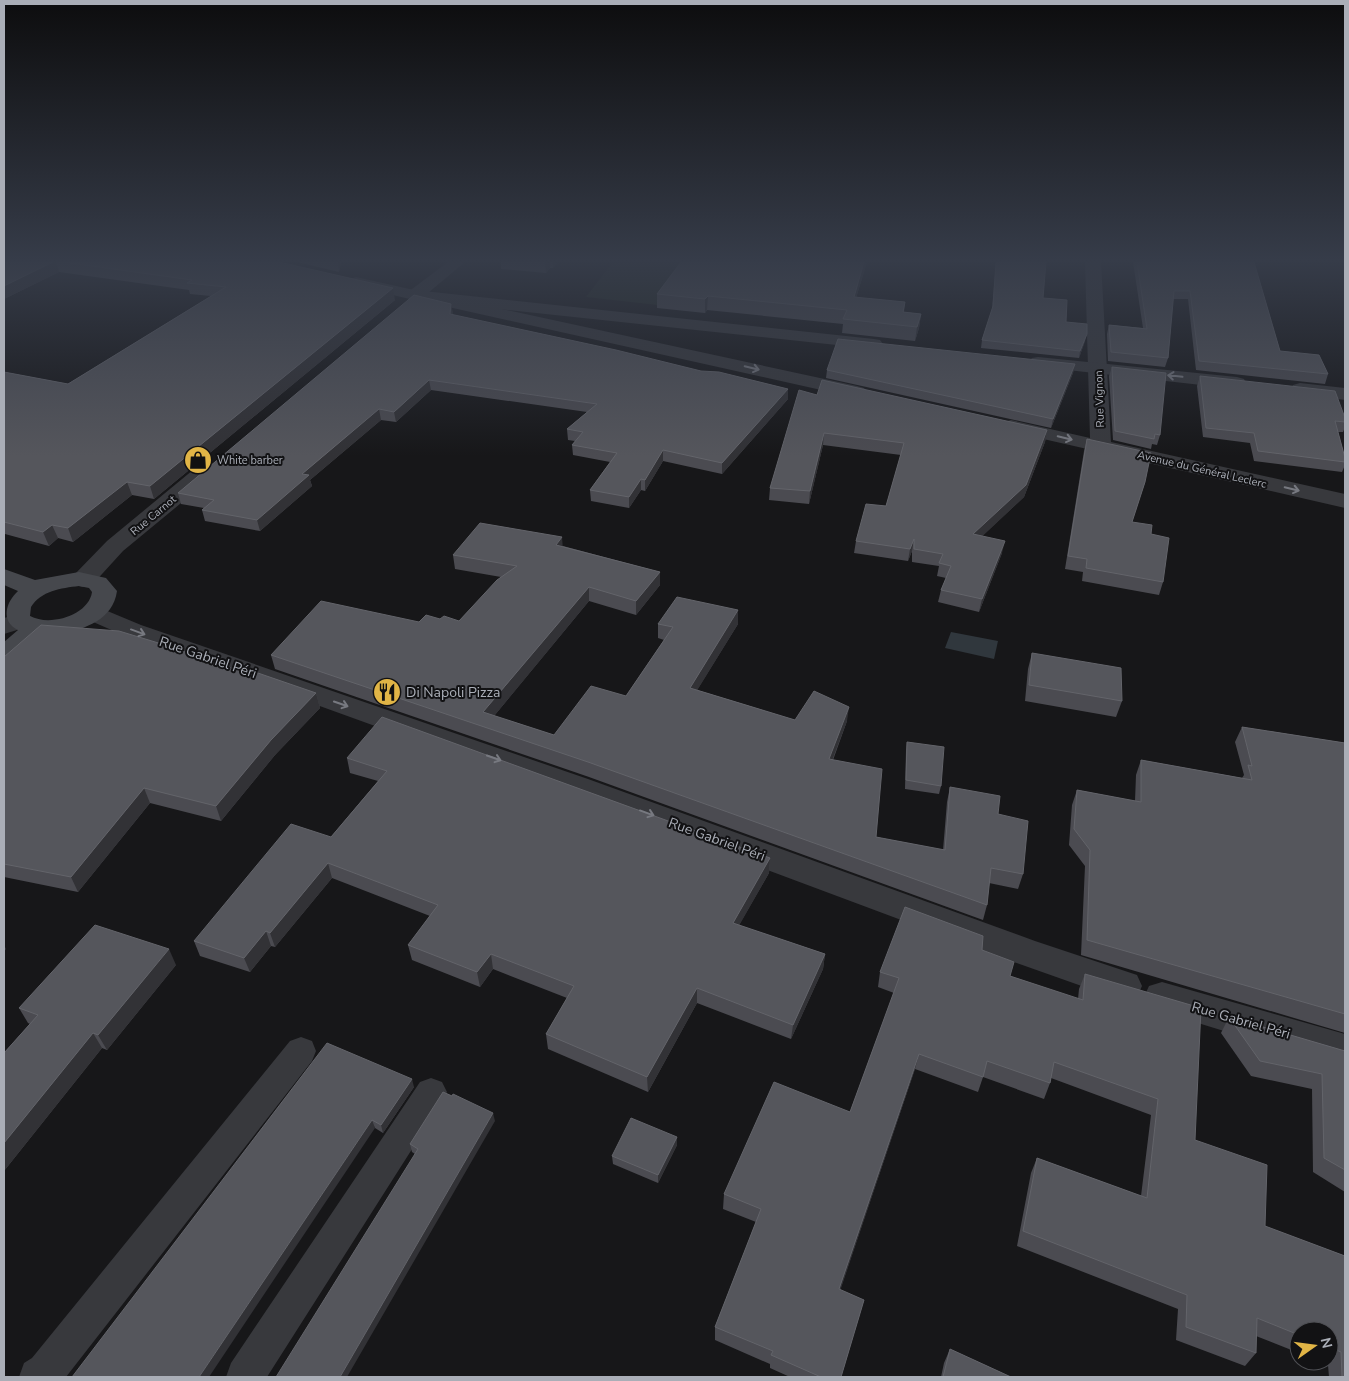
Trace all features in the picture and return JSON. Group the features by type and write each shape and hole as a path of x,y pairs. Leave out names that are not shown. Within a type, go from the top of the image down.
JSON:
{"main road":[{"path":"4,576 37,590"},
{"path":"4,656 20,625 16,612 26,596 59,582 83,580 97,583 105,591 104,602 93,613 77,621 59,627 20,625"}],"street":[{"path":"528,326 878,397"},
{"path":"674,326 888,346"},
{"name":"Rue Vignon","path":"1096,326 1101,446"},
{"path":"1025,360 1256,385"},
{"path":"1286,388 1345,394"},
{"name":"Avenue du Général Leclerc","path":"989,421 1345,502"},
{"name":"Rue Carnot","path":"83,580 115,546 221,458"},
{"name":"Rue Gabriel Péri","path":"93,613 132,630 577,787 1099,979 1345,1051"}],"lane":[{"path":"38,1377 46,1372 300,1050"},
{"path":"245,1377 431,1092"}],"shaded area":[{"path":"951,632 998,641 994,659 945,648"}],"building":[{"path":"162,326 346,326 150,486 127,482 68,528 52,525 43,532 4,522 4,372 68,384"},
{"path":"377,326 507,326 701,371 719,372 788,389 722,463 663,450 645,480 641,479 629,497 590,490 617,453 572,445 583,432 567,429 597,404 429,380 394,412 379,409 302,474 309,475 257,520 202,510 214,500 178,493"},
{"path":"986,326 1087,326 1087,334 1080,351 982,340"},
{"path":"1109,326 1147,329 1147,326 1171,326 1168,358 1111,352"},
{"path":"1195,326 1273,326 1280,351 1319,355 1328,374 1199,361"},
{"path":"838,339 1075,364 1053,419 827,370"},
{"path":"1112,367 1166,373 1160,435 1155,434 1154,439 1115,431"},
{"path":"1200,376 1335,391 1345,418 1345,422 1335,421 1345,462 1258,451 1254,433 1206,428"},
{"path":"822,380 1047,430 1026,485 973,534 1005,541 982,599 941,590 951,566 939,563 943,554 914,549 914,539 910,549 856,541 866,504 886,506 904,443 824,433 810,491 770,488 799,390 817,395"},
{"path":"1087,439 1151,453 1145,482 1132,522 1152,525 1151,534 1169,538 1163,582 1086,568 1087,559 1068,556"},
{"path":"480,523 562,537 556,545 660,572 636,601 589,587 483,712 554,735 591,686 626,696 673,627 658,624 677,597 738,610 690,688 795,720 814,691 849,707 829,759 882,769 876,837 945,850 950,787 1000,796 998,814 1028,821 1023,874 991,868 987,905 588,762 271,655 321,601 419,622 426,615 440,619 444,616 459,621 497,580 517,566 453,555"},
{"path":"41,625 119,631 251,675 255,672 316,693 271,740 216,806 144,788 71,877 4,864 4,657"},
{"path":"1032,653 1121,668 1122,701 1029,685"},
{"path":"382,717 770,858 733,923 825,954 793,1025 697,988 647,1077 546,1034 574,986 491,954 477,972 408,945 438,905 328,863 270,933 266,931 244,958 194,941 291,824 331,837 387,771 347,758"},
{"path":"1242,727 1345,743 1345,1014 1087,940 1090,850 1074,829 1077,790 1141,802 1141,760 1252,780 1248,765 1252,766"},
{"path":"907,742 944,747 941,786 906,780"},
{"path":"905,907 983,936 982,950 1014,962 1010,976 1083,1000 1085,974 1201,1008 1195,1140 1267,1165 1265,1226 1345,1256 1345,1377 1342,1377 1341,1352 1339,1351 1339,1321 1289,1321 1289,1331 1257,1318 1256,1353 1186,1327 1187,1295 1023,1231 1037,1158 1147,1198 1158,1099 1054,1062 1050,1083 987,1061 983,1077 919,1054 839,1289 864,1300 841,1377 821,1377 771,1355 773,1351 715,1327 761,1209 724,1194 774,1082 850,1112 899,978 880,972"},
{"path":"95,925 169,949 98,1035 93,1033 4,1143 4,1053 38,1015 19,1008"},
{"path":"1229,1017 1345,1051 1345,1170 1324,1158 1322,1074 1260,1061"},
{"path":"327,1043 412,1079 381,1125 372,1120 199,1377 72,1377"},
{"path":"443,1092 452,1096 453,1094 493,1113 340,1377 276,1377 418,1149 410,1144"},
{"path":"631,1118 677,1137 658,1175 612,1156"},
{"path":"950,1349 1011,1377 943,1377"}],"place":[{"name":"White barber","path":"198,460"},
{"name":"Di Napoli Pizza","path":"387,692"}]}
